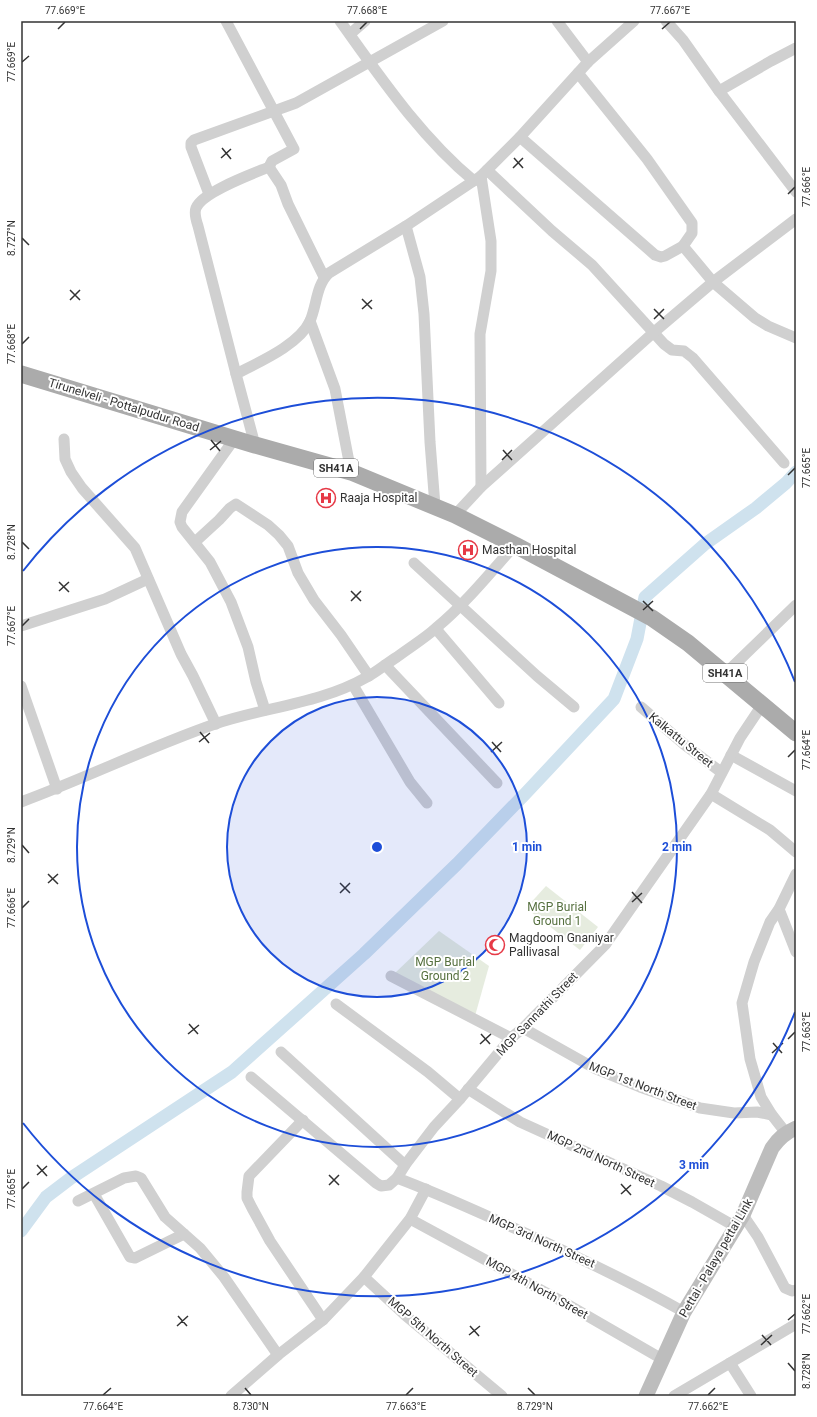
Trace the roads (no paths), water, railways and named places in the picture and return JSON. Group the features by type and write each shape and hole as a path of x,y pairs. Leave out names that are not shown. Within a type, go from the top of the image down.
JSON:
{"main road":[{"name":"Tirunelveli - Pottalpudur Road","path":"21,374 255,445 351,472 455,515 515,545 652,618 688,643 796,733"}],"street":[{"path":"226,21 294,149 272,161 269,167 209,194 200,201 196,207 195,213 255,445"},
{"path":"340,21 419,127 454,164 481,176 552,231 592,265 664,344 672,350 684,351 693,358 784,463"},
{"path":"350,34 365,21"},
{"path":"209,194 191,148 191,143 194,140 296,103 443,21"},
{"path":"557,21 588,62"},
{"path":"236,374 288,346 303,331 310,321 324,278 341,265 406,226 481,176 520,137 588,62 634,21"},
{"path":"666,21 683,40 719,91 796,192"},
{"path":"719,91 796,48"},
{"path":"520,137 655,256 666,256 683,246 692,233 692,223 647,159 578,73"},
{"path":"269,167 281,185 288,204 324,278"},
{"path":"481,176 491,241 491,271 480,334 481,487"},
{"path":"455,515 481,487 653,333 713,282 796,219"},
{"path":"406,226 420,277 424,314 430,442 435,506"},
{"path":"683,246 713,282 755,318 768,326 796,338"},
{"path":"310,321 335,389 351,472"},
{"path":"235,438 182,512 180,522 182,527 210,562 231,602 248,647 264,710"},
{"path":"64,439 64,459 71,472 82,488 135,548 181,654 216,724"},
{"path":"195,542 236,504 268,525 288,546 298,573 314,600 341,635 369,676"},
{"path":"21,802 57,789 127,758 216,724 264,710 309,701 353,685 369,676 436,629 460,606 515,545"},
{"path":"414,563 531,670 574,707"},
{"path":"21,626 105,599 148,579"},
{"path":"725,674 796,605"},
{"path":"436,629 499,703"},
{"path":"385,665 497,783"},
{"path":"353,685 410,782 427,803"},
{"path":"22,690 57,789"},
{"name":"MGP Sannathi Street","path":"397,1178 434,1127 460,1099 511,1038 523,1028 605,945 711,794 721,772 740,738 762,705"},
{"name":"Kalkattu Street","path":"641,707 685,745 721,772"},
{"path":"731,755 796,791"},
{"path":"711,794 770,830 796,852"},
{"path":"791,1130 772,1115 760,1098 750,1059 742,1002 754,962 770,922 779,909 796,874"},
{"path":"779,909 796,952"},
{"path":"391,976 511,1038"},
{"path":"336,1004 428,1072 460,1099"},
{"name":"MGP 1st North Street","path":"523,1028 596,1069 640,1088 700,1108 734,1113 757,1112 772,1115"},
{"path":"281,1052 405,1165"},
{"path":"251,1077 381,1186 389,1185 397,1178"},
{"name":"MGP 2nd North Street","path":"468,1089 520,1122 661,1186 692,1202 739,1221"},
{"path":"303,1120 249,1176 247,1198 270,1241 323,1320"},
{"name":"Pettai - Palaya pettai Link","path":"646,1396 684,1312 739,1221 772,1148 778,1140 791,1130"},
{"path":"78,1201 124,1178 136,1176 141,1178 165,1217 200,1248 224,1277 278,1355"},
{"name":"MGP 3rd North Street","path":"397,1178 426,1189 584,1259 684,1312"},
{"path":"231,1396 278,1355 323,1320 364,1277 410,1219 426,1189"},
{"path":"94,1194 130,1256 135,1258 184,1234"},
{"name":"MGP 4th North Street","path":"410,1219 565,1303 662,1359"},
{"path":"739,1221 758,1237 785,1288 792,1291 796,1290"},
{"name":"MGP 5th North Street","path":"364,1277 405,1315 502,1396"},
{"path":"674,1396 796,1324"},
{"path":"730,1363 751,1396"}],"waterway":[{"path":"21,1231 46,1197 71,1178 232,1072 364,954 457,864 614,699 637,639 645,597 705,544 756,508 786,483 796,472"}],"place":[{"name":"Raaja Hospital","path":"326,498"},
{"name":"Masthan Hospital","path":"468,550"},
{"name":"Magdoom Gnaniyar Pallivasal","path":"495,945"}],"park label":[{"name":"MGP Burial Ground 1","path":"557,914"},
{"name":"MGP Burial Ground 2","path":"445,969"}]}
